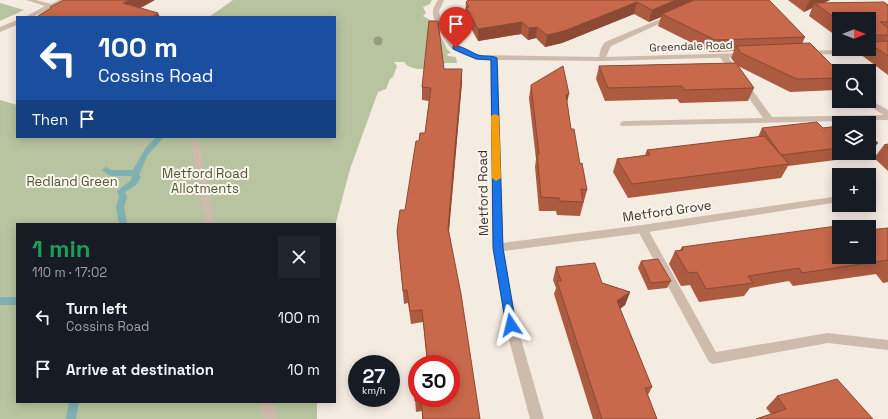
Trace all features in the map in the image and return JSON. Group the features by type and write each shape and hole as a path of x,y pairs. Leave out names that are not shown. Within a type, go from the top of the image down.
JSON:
{"street":[{"path":"29,0 51,6"},
{"path":"30,16 64,0"},
{"name":"Greendale Road","path":"441,0 436,11 437,18 447,38 456,48 467,54 478,57 602,59 754,55"},
{"path":"602,59 604,48 608,44 680,13"},
{"path":"0,30 16,22"},
{"path":"818,64 804,53 888,50"},
{"path":"723,56 769,120"},
{"name":"Metford Road","path":"494,58 498,248 511,325 537,419"},
{"path":"876,107 888,116"},
{"path":"624,124 888,116"},
{"path":"194,138 210,223"},
{"name":"Metford Grove","path":"498,248 642,229 832,200"},
{"path":"642,229 713,358 828,338 888,345"},
{"path":"266,403 271,419"}],"green space":[{"path":"233,0 432,0 430,4 423,7 426,13 423,16 432,21 447,49 451,53 447,54 448,56 456,57 457,63 445,63 442,67 417,69 412,68 404,62 394,62 397,66 393,77 390,79 386,89 378,92 350,169 336,223 16,223 16,403 317,403 317,419 0,419 0,100 16,105 16,138 336,138 336,16 210,16"},
{"path":"0,3 24,10 0,21"}],"building":[{"path":"64,0 129,0 123,3 158,13 154,16 38,16 51,8 50,7"},
{"path":"468,0 676,0 652,10 637,2 564,31 547,35 537,27 529,28 522,22 478,29 466,8 469,7 466,2"},
{"path":"694,0 769,0 805,37 715,40 662,14"},
{"path":"884,2 888,5 888,22 880,22 888,28 888,35 876,35 876,12 832,12 832,16 815,3"},
{"path":"429,21 438,21 444,69 462,69 448,228 461,294 480,419 423,419 422,407 460,407 460,355 427,355 422,310 410,311 407,290 403,291 397,231 400,210 405,210 416,141 419,141 420,133 425,133 431,88 422,87"},
{"path":"888,41 888,56 876,48 876,42"},
{"path":"810,43 832,65 832,78 797,79 741,53 736,46"},
{"path":"736,63 754,88 684,90 682,86 608,88 599,66"},
{"path":"563,66 569,94 566,95 571,129 574,129 580,164 582,163 587,190 581,189 583,202 560,201 559,198 541,197 537,154 539,154 531,85"},
{"path":"817,122 823,128 832,127 832,149 781,155 762,128"},
{"path":"764,136 789,164 632,184 617,159 650,155 647,150"},
{"path":"832,227 832,264 861,264 802,273 799,268 748,276 753,283 706,289 697,272 688,273 675,251 683,250 682,247"},
{"path":"888,228 888,261 876,262 876,229"},
{"path":"658,259 671,281 651,283 641,261"},
{"path":"595,263 602,283 630,292 617,301 652,387 645,388 657,419 602,419 557,281 561,281 556,267"},
{"path":"837,379 873,419 756,419 786,409 777,396"}],"waterway":[{"path":"136,173 144,155 160,138"},
{"path":"106,170 110,173 136,173"},
{"path":"123,223 120,207 123,197 121,191 133,183 137,177 135,176 136,173"},
{"path":"0,301 16,301"},
{"path":"71,419 74,403"}],"slow traffic":[{"path":"495,116 496,178"}],"route":[{"path":"456,48 467,54 478,57 494,58 498,248 511,325"}],"park label":[{"name":"Metford Road Allotments","path":"205,180"},
{"name":"Redland Green","path":"72,181"}]}
